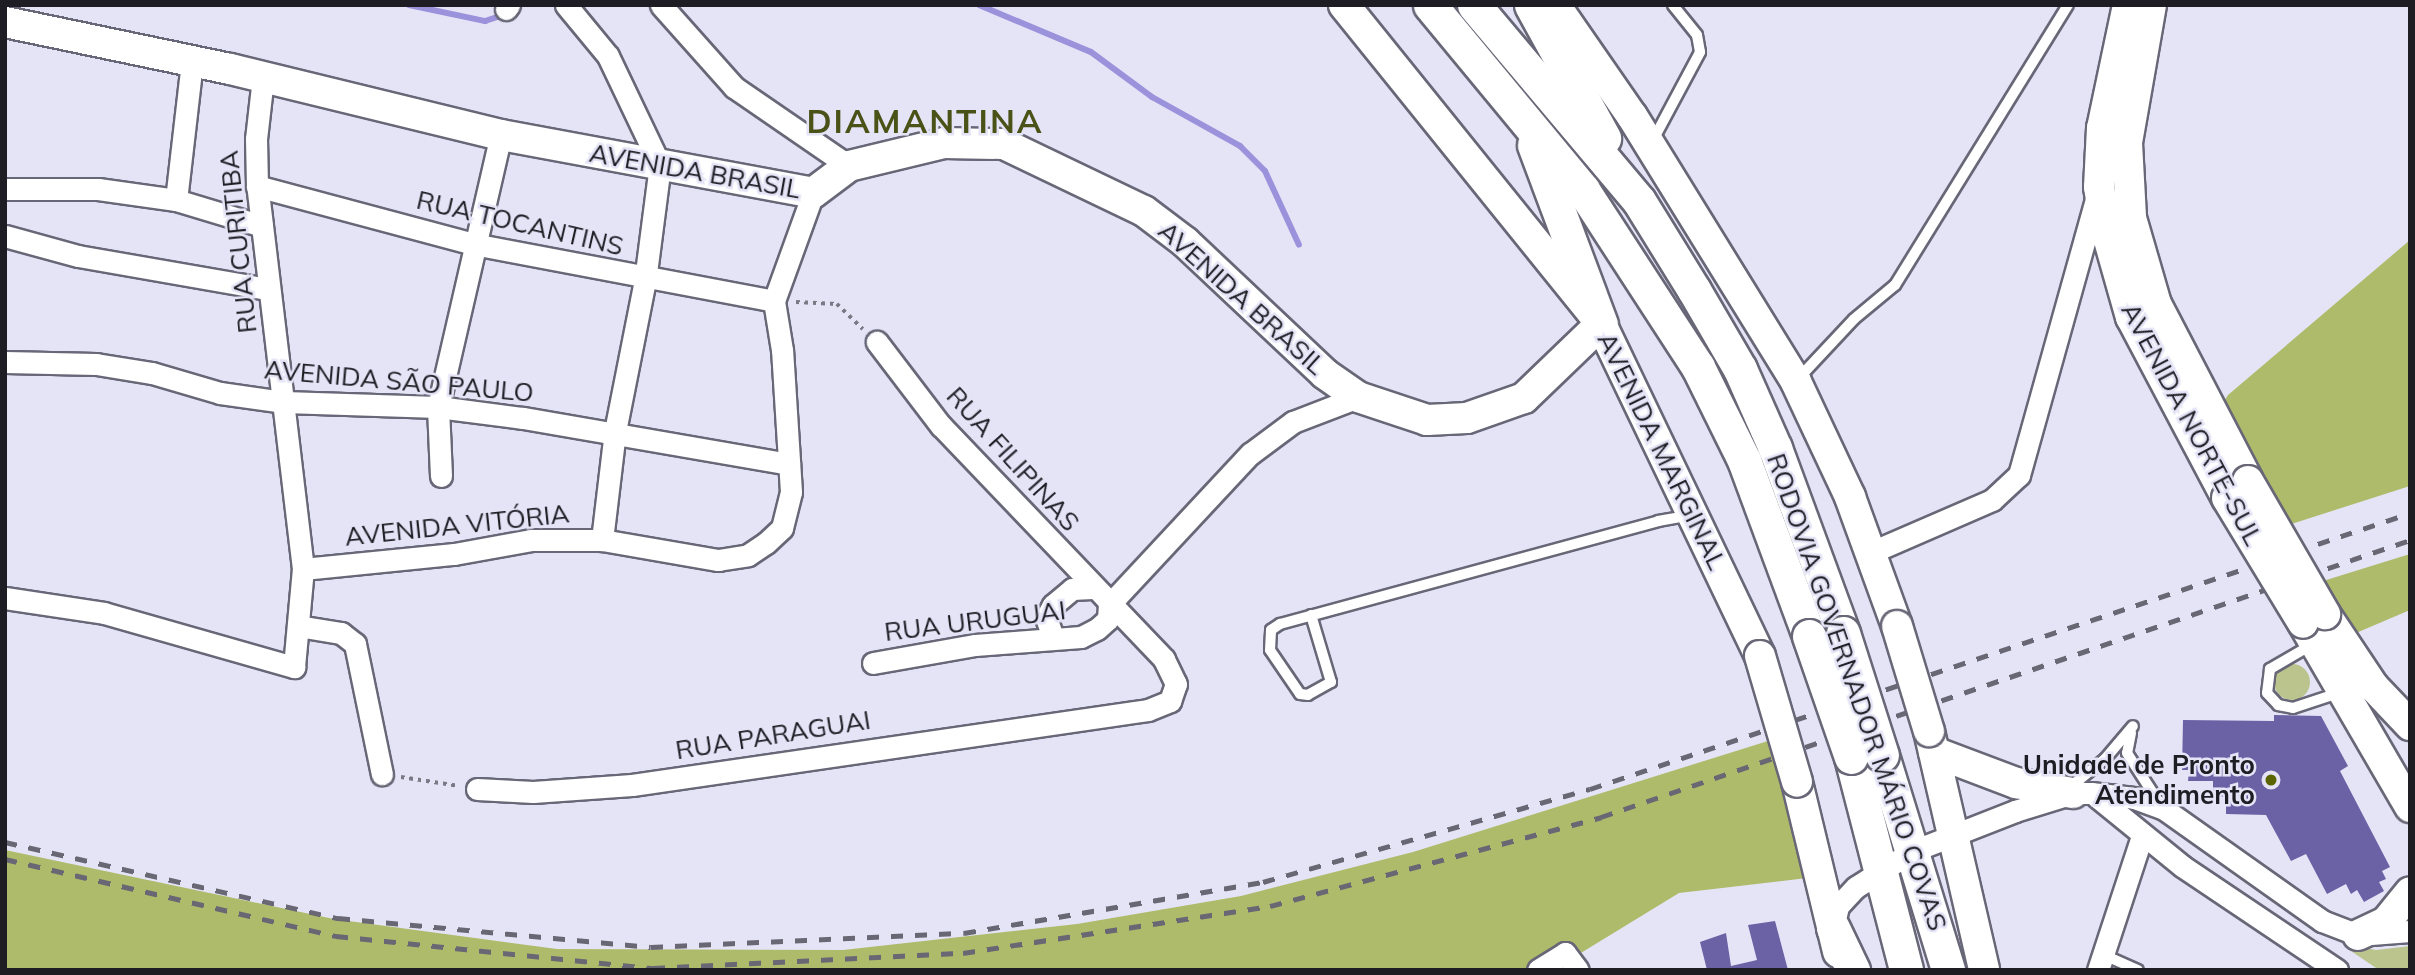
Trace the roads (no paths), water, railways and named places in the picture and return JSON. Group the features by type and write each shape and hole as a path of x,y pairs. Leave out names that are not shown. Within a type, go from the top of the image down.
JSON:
{"main road":[{"name":"RODOVIA GOVERNADOR MÁRIO COVAS","path":"1430,5 1524,117 1629,256 1698,367 1744,460 1809,636 1913,851 1948,970"},
{"name":"RODOVIA GOVERNADOR MÁRIO COVAS","path":"1474,5 1639,201 1740,369 1775,447 1843,634 1867,756 1880,870 1906,970"},
{"path":"1531,5 1639,201"},
{"path":"1524,117 1601,324"},
{"path":"1833,928 1853,970"}],"street":[{"path":"566,5 608,56 660,165 645,280 615,431 602,540"},
{"path":"661,5 734,87 849,166"},
{"name":"AVENIDA MARGINAL","path":"1344,5 1601,324 1760,656 1797,782 1841,970"},
{"path":"1555,5 1650,145 1796,382 1872,552 1932,741 1956,834 1984,970"},
{"name":"AVENIDA NORTE-SUL","path":"2128,5 2102,128 2099,187 2113,263 2131,317 2238,489 2314,626 2348,701 2409,808"},
{"name":"AVENIDA NORTE-SUL","path":"2151,5 2127,144 2132,218 2165,324 2238,489"},
{"name":"AVENIDA BRASIL","path":"5,22 263,78 501,135 814,193 849,166 943,143 1004,144 1144,211 1185,242 1325,374 1358,397 1427,420 1467,418 1524,398 1601,324"},
{"path":"176,200 192,62"},
{"name":"RUA CURITIBA","path":"263,78 256,139 257,186 303,569"},
{"path":"441,476 438,407 473,244 501,135"},
{"name":"RUA TOCANTINS","path":"257,186 473,244 645,280 774,301"},
{"path":"1872,552 1992,500 2019,475 2099,187"},
{"path":"5,189 98,189 176,200 262,226"},
{"name":"AVENIDA VITÓRIA","path":"303,569 454,554 531,540 602,540 700,559 748,555 782,528 789,513 789,464 782,350 774,301 814,193"},
{"path":"5,236 90,259 268,289"},
{"name":"RUA FILIPINAS","path":"877,342 941,426 1109,606 1164,659 1176,684 1170,701"},
{"name":"AVENIDA SÃO PAULO","path":"5,362 96,364 152,373 220,393 284,402 438,407 615,431 789,464"},
{"path":"1109,606 1250,454 1293,422 1358,397"},
{"path":"5,598 104,613 294,667 303,569"},
{"path":"1053,637 1046,618 1053,605 1072,590 1092,587"},
{"name":"RUA URUGUAI","path":"873,663 1053,637 1081,637 1097,629 1108,619 1109,606"},
{"path":"298,626 341,633 355,644 382,774"},
{"name":"AVENIDA NORTE-SUL","path":"2314,626 2410,725"},
{"name":"RUA PARAGUAI","path":"477,789 533,792 632,785 1148,710 1170,701"},
{"path":"2348,701 2410,767"},
{"path":"1932,741 2016,783 2134,798 2164,809 2322,921 2358,935 2410,931"},
{"path":"1833,928 1838,906 1880,870 1913,851 2076,792 2118,811 2142,836 2337,970"},
{"path":"2101,962 2142,836"},
{"path":"2358,935 2386,922 2410,892"},
{"path":"1538,970 1572,961"}],"lane":[{"path":"1650,145 1700,52 1697,35 1673,5"},
{"path":"1796,382 1854,319 1895,285 2068,5"},
{"path":"1311,615 1331,682 1308,695 1294,687 1267,640 1280,624 1311,615 1694,514"},
{"path":"2314,626 2270,669 2267,693 2278,705 2293,708 2348,701"},
{"path":"2076,792 2133,726 2127,753 2164,809"},
{"path":"2101,962 2138,970"}],"waterway":[{"path":"409,5 485,21 506,14"},
{"path":"979,5 1091,52 1152,97 1240,146 1265,171 1299,245"}],"railway":[{"path":"5,842 338,918 651,947 964,933 1263,882 1590,789 2410,513"},
{"path":"5,859 336,936 653,968 963,953 1270,906 1601,817 2410,540"}],"place":[{"name":"Unidade de Pronto Atendimento","path":"2271,780"}],"district":[{"name":"DIAMANTINA","path":"925,121"}]}
